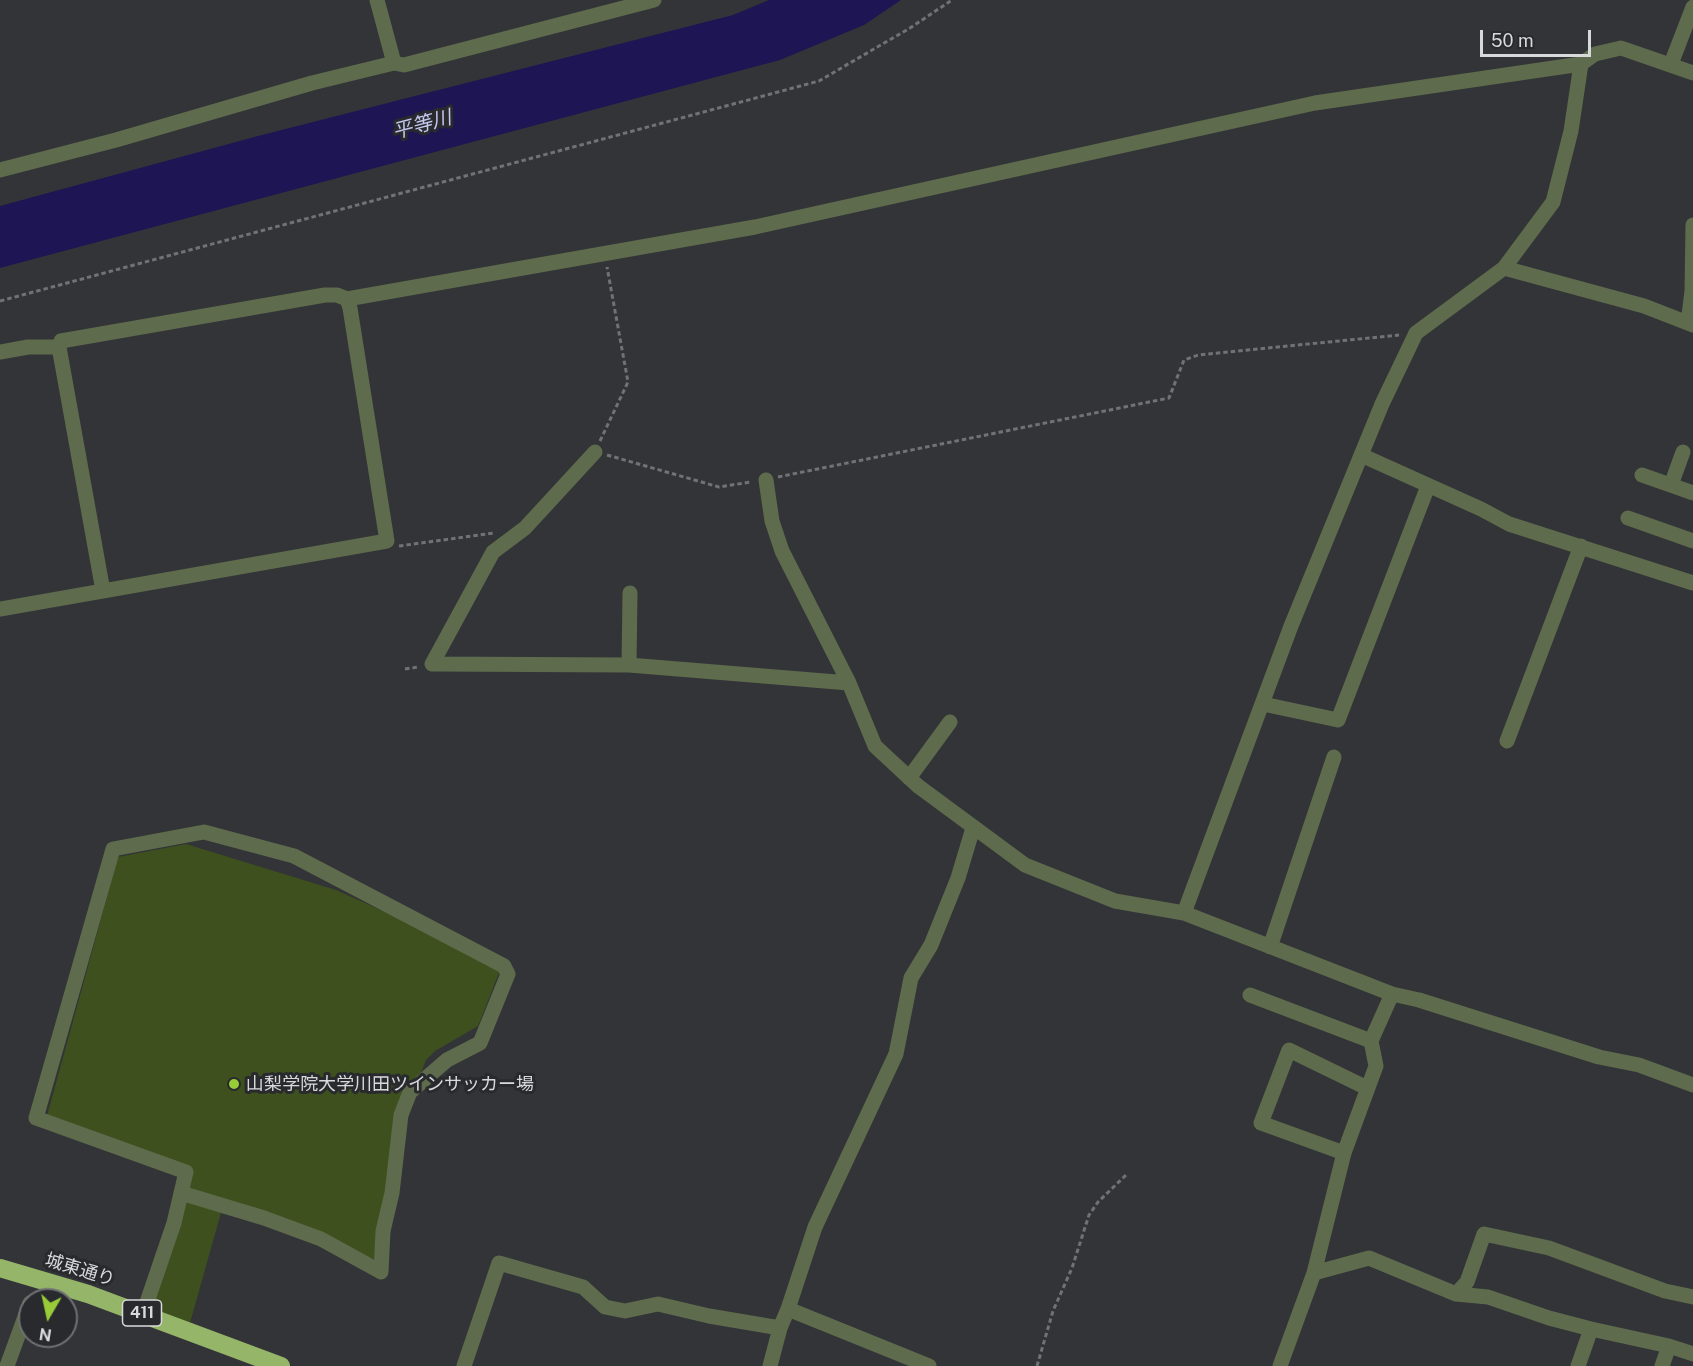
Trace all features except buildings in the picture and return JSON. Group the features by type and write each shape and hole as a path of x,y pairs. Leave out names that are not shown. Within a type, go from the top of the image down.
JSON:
{"highway":[{"name":"城東通り","path":"0,1268 88,1294 281,1366"}],"street":[{"path":"377,0 393,58 404,65 654,0"},
{"path":"1671,64 1693,7"},
{"path":"103,591 59,347 62,341 325,295 337,295 347,299 755,227 1315,103 1581,64 1595,54 1621,48 1693,73"},
{"path":"0,170 116,140 393,58"},
{"path":"1184,913 1291,626 1360,455 1416,333 1504,267 1553,202 1571,131 1581,64"},
{"path":"1504,267 1644,306 1691,324 1693,225"},
{"path":"0,609 387,542 347,299"},
{"path":"0,352 28,347 59,347"},
{"path":"595,452 525,528 494,552 432,664 628,665 849,683"},
{"path":"1671,485 1683,452"},
{"path":"1360,455 1481,509 1509,524 1693,583"},
{"path":"1642,475 1693,493"},
{"path":"766,480 772,521 782,551 849,683 875,746 909,778 1025,865 1116,901 1184,913 1392,994 1419,1000 1599,1057 1639,1065 1693,1085"},
{"path":"1263,704 1338,720 1428,486"},
{"path":"1628,518 1693,541"},
{"path":"1506,741 1581,546"},
{"path":"628,665 630,593"},
{"path":"909,778 950,722"},
{"path":"1270,947 1334,757"},
{"path":"770,1366 780,1328 788,1310 814,1227 896,1054 911,978 931,945 958,878 973,828"},
{"path":"143,1314 174,1223 181,1193 186,1172 36,1118 113,849 204,832 294,856 504,966 508,974 480,1043 447,1060 410,1092 401,1115 392,1193 383,1231 381,1272 321,1239 264,1218 181,1193"},
{"path":"1280,1366 1314,1273 1344,1153 1376,1066 1371,1041 1392,994"},
{"path":"1250,995 1371,1041"},
{"path":"1344,1153 1262,1123 1289,1050 1367,1088"},
{"path":"1456,1294 1467,1282 1484,1234 1549,1248 1665,1291 1693,1297"},
{"path":"1314,1273 1369,1258 1456,1294 1488,1297 1549,1318 1670,1346 1693,1354"},
{"path":"464,1366 499,1263 583,1287 605,1307 625,1311 658,1304 709,1316 780,1328"},
{"path":"34,1288 37,1279"},
{"path":"788,1310 929,1366"},
{"path":"1578,1366 1591,1329"},
{"path":"7,1366 18,1335"},
{"path":"1662,1366 1670,1346"}],"path":[{"path":"0,301 819,81 910,28 952,0"},
{"path":"605,254 628,382 595,452 719,487 766,480 1169,398 1184,360 1198,355 1416,333"},
{"path":"387,542 402,547 525,528"},
{"path":"1037,1366 1053,1311 1072,1268 1089,1215 1098,1202 1126,1174"}],"green space":[{"name":"山梨学院大学川田ツインサッカー場","path":"186,844 336,890 501,968 478,1026 435,1051 426,1060 419,1078 404,1090 376,1260 224,1202 190,1323 149,1307 192,1169 47,1116 118,857"}],"water":[{"name":"平等川","path":"769,0 901,0 864,25 780,60 0,268 0,206 258,136 733,15"}],"place":[{"name":"山梨学院大学川田ツインサッカー場","path":"234,1084"}]}
